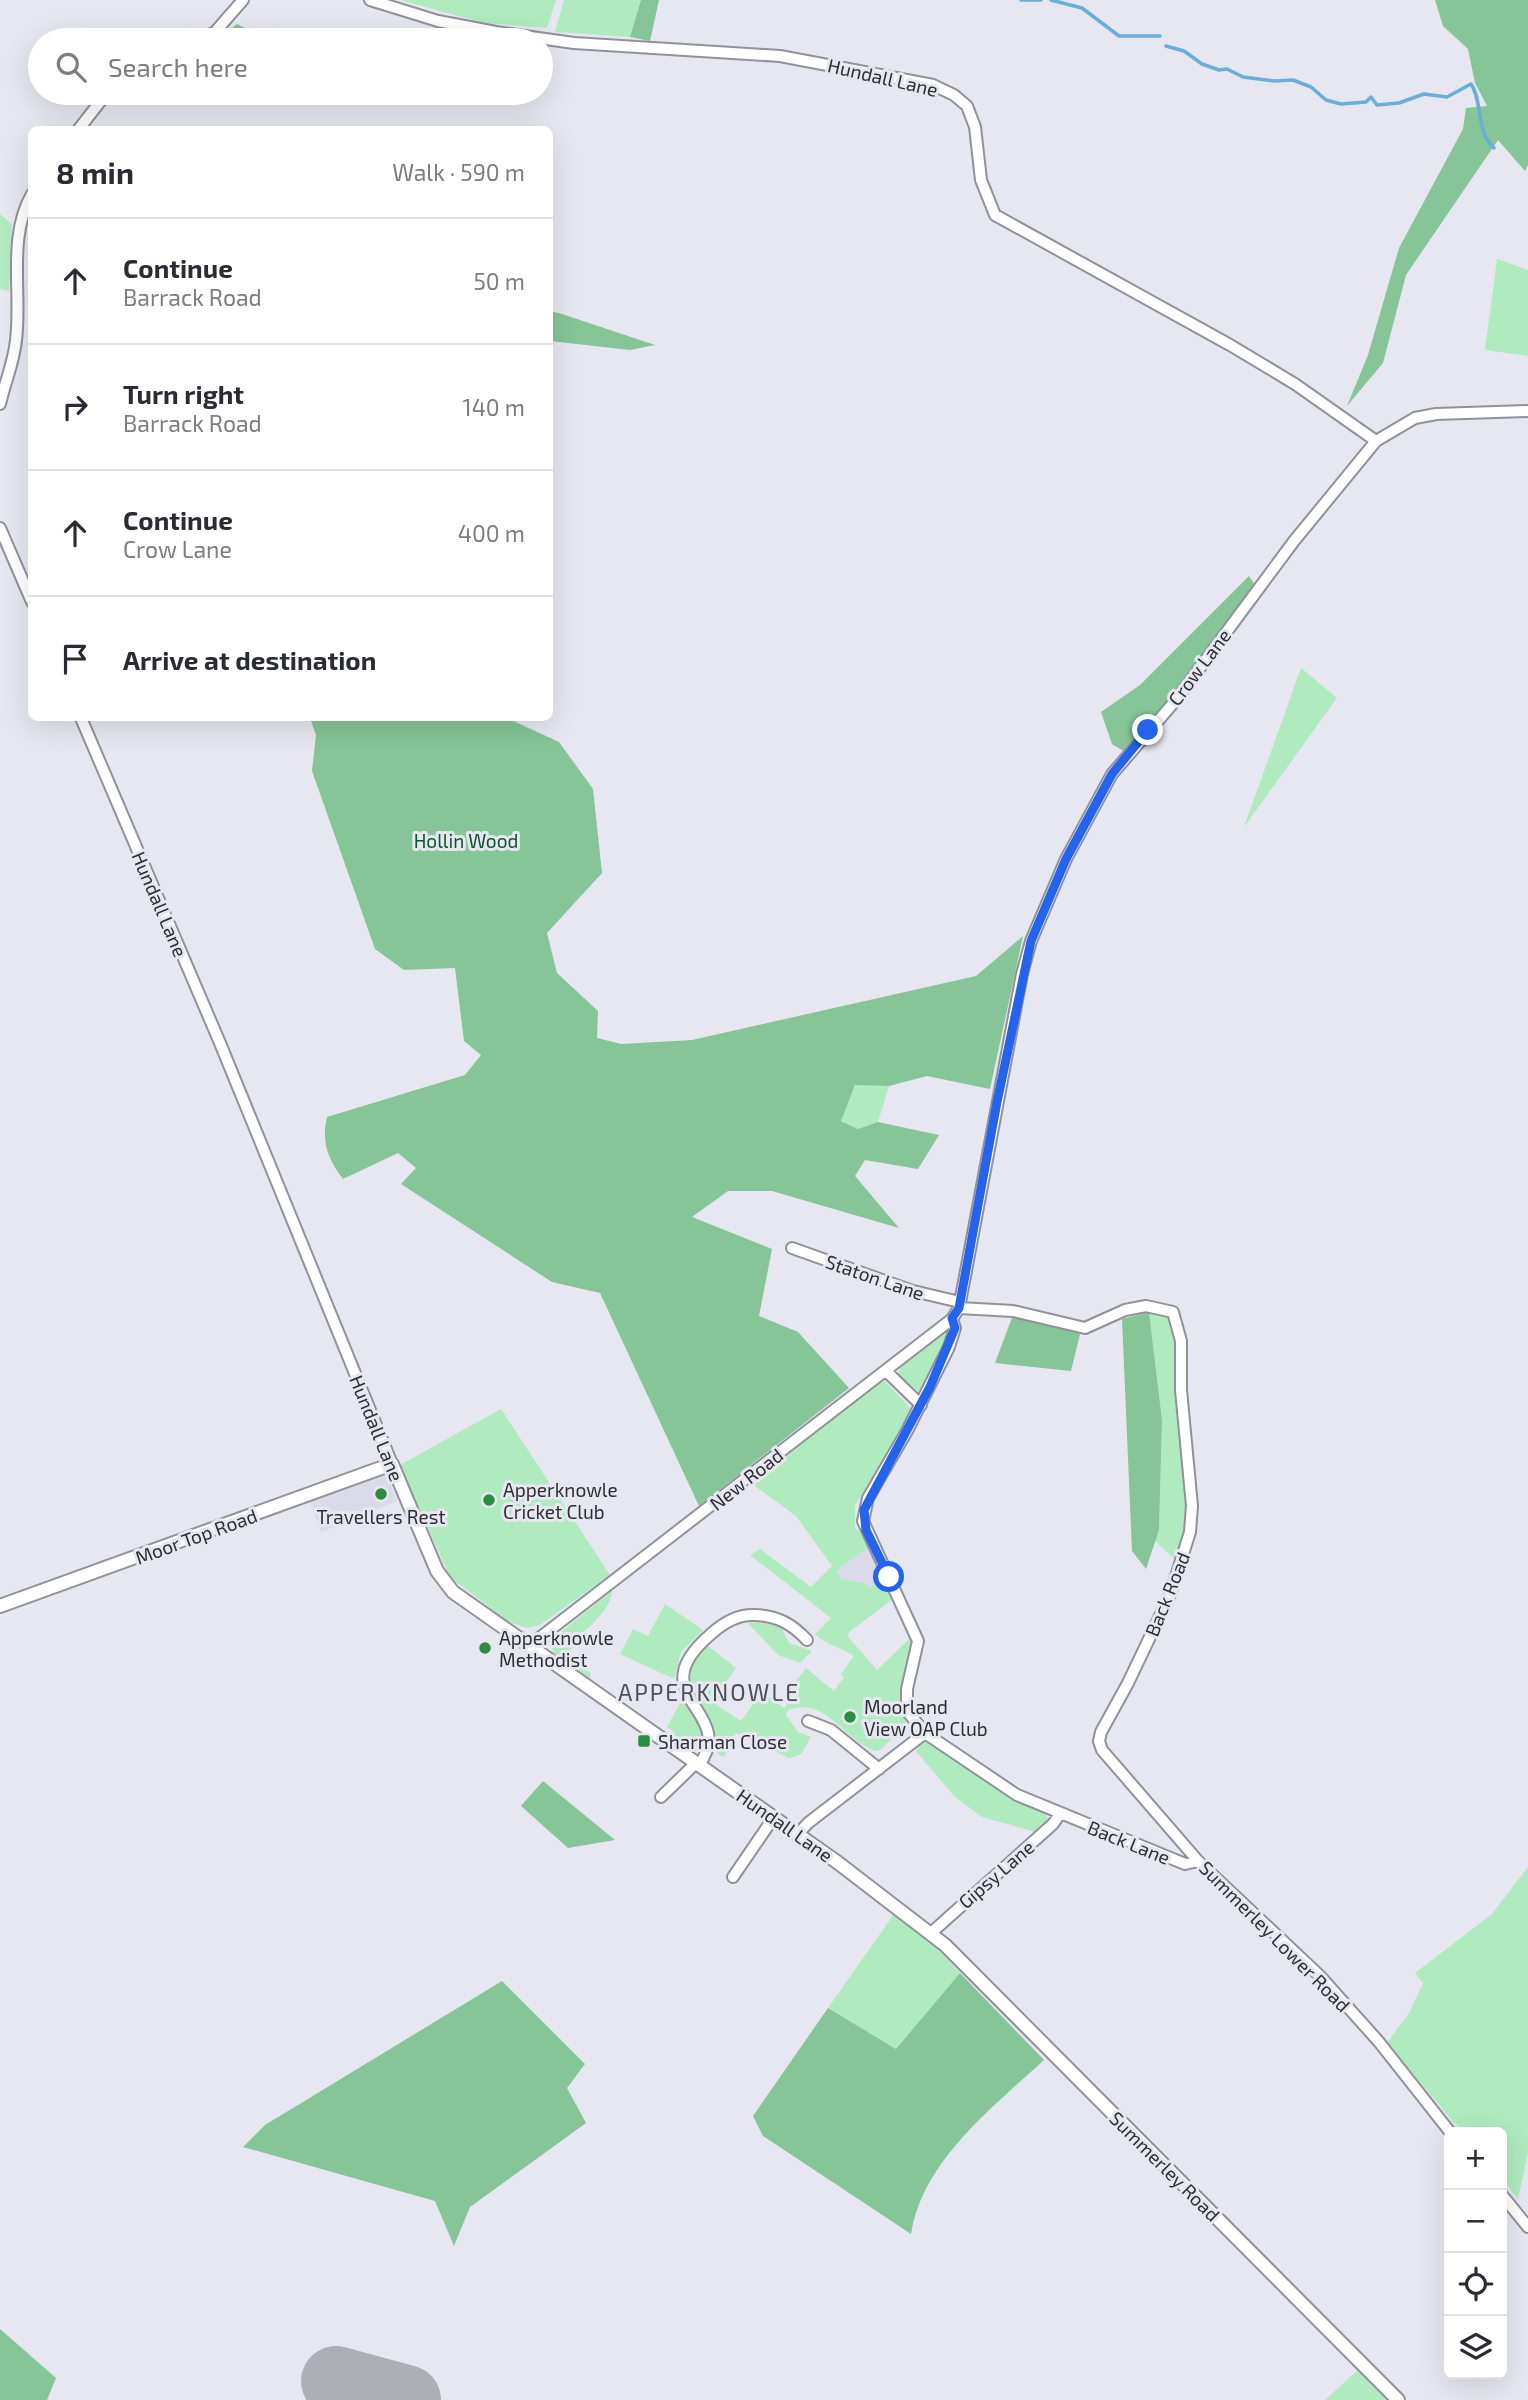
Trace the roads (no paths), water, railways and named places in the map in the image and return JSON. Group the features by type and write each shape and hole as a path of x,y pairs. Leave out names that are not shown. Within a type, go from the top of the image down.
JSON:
{"street":[{"path":"218,28 243,0"},
{"name":"Hundall Lane","path":"370,0 438,21 475,28"},
{"name":"Hundall Lane","path":"553,40 780,57 933,85 967,106 975,127 981,180 995,215 1230,345 1295,384 1376,441"},
{"path":"81,126 98,105"},
{"path":"0,404 16,340 16,271 22,223 28,206"},
{"name":"Crow Lane","path":"959,1305 1022,974 1031,941 1066,859 1122,760 1175,699 1294,541 1376,441 1415,418 1436,414 1528,411"},
{"path":"0,528 28,593"},
{"name":"Hundall Lane","path":"82,721 220,1043 442,1581 529,1646 799,1834 931,1933"},
{"name":"Staton Lane","path":"792,1248 959,1305 1013,1311 1085,1328 1125,1310 1146,1306 1172,1312"},
{"name":"New Road","path":"529,1646 886,1371 952,1318 959,1305"},
{"name":"Back Road","path":"1099,1741 1170,1595 1190,1532 1192,1506 1181,1390 1181,1341 1172,1312"},
{"path":"799,1834 808,1823 925,1733 912,1720 906,1702 918,1641 863,1521 868,1498 921,1405 949,1347 955,1328 952,1318"},
{"path":"886,1371 921,1405"},
{"name":"Moor Top Road","path":"0,1606 392,1464"},
{"path":"661,1797 708,1752 710,1737 682,1683 684,1665 690,1654 719,1627 738,1617 768,1616 791,1624 800,1638"},
{"path":"808,1721 831,1730 879,1769"},
{"name":"Back Lane","path":"925,1733 1017,1795 1185,1864 1198,1861"},
{"name":"Summerley Lower Road","path":"1099,1741 1102,1750 1198,1861 1320,1976 1379,2042 1446,2127"},
{"name":"Gipsy Lane","path":"931,1933 1053,1824 1060,1814"},
{"path":"733,1877 774,1817"},
{"name":"Summerley Road","path":"931,1933 1398,2400"},
{"path":"1507,2201 1528,2227"}],"waterway":[{"path":"1021,0 1041,0"},
{"path":"1051,0 1082,8 1119,36 1160,36"},
{"path":"1166,46 1184,51 1202,64 1219,70 1227,69 1243,77 1274,81 1293,80 1311,87 1326,100 1341,104 1366,102 1371,97 1377,105 1399,103 1424,94 1447,97 1471,84 1475,91 1484,134 1494,148"}],"place":[{"name":"Travellers Rest","path":"381,1494"},
{"name":"Apperknowle Cricket Club","path":"489,1500"},
{"name":"Apperknowle Methodist","path":"485,1648"},
{"name":"Moorland View OAP Club","path":"850,1717"},
{"name":"Sharman Close","path":"644,1741"}],"district":[{"name":"APPERKNOWLE","path":"709,1692"}],"park label":[{"name":"Hollin Wood","path":"466,840"}]}
